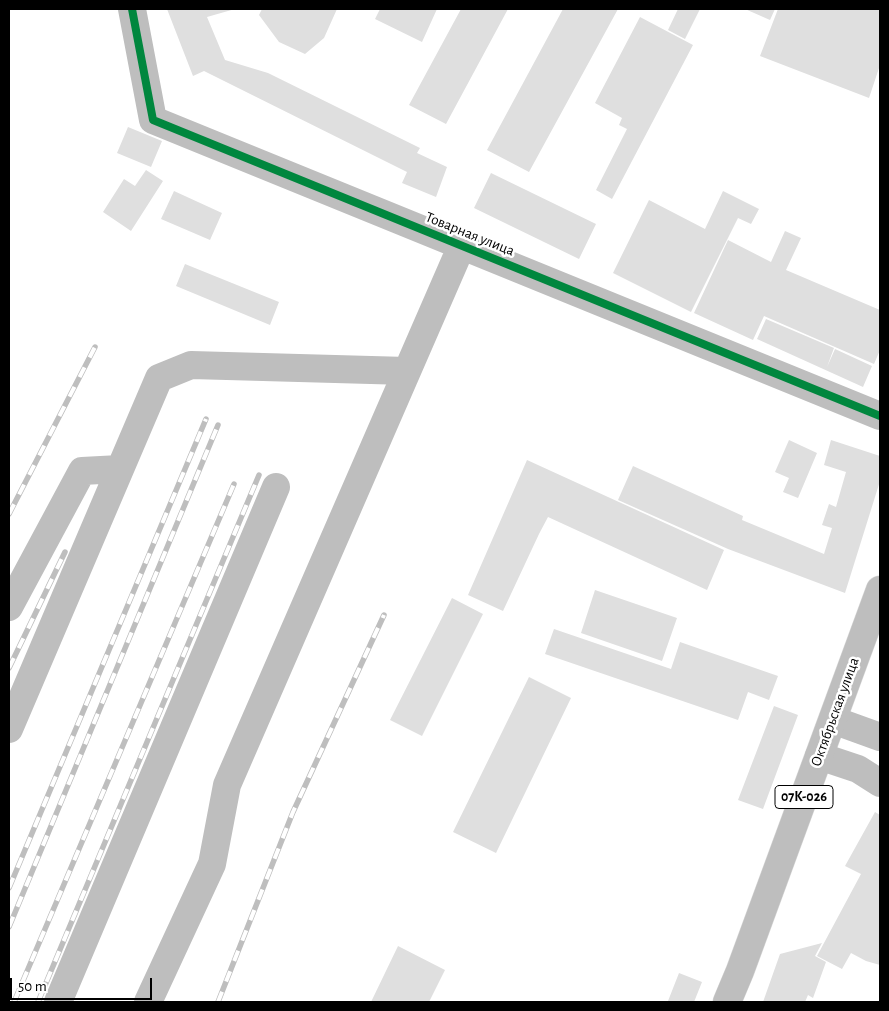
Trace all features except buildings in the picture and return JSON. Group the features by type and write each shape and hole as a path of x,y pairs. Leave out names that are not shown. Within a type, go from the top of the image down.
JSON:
{"street":[{"name":"Товарная улица","path":"132,9 153,120 880,416"},
{"path":"148,1002 212,864 227,785 462,245"},
{"path":"9,729 159,378 191,365 407,371"},
{"path":"9,607 82,471 120,469"},
{"path":"58,1002 276,487"},
{"name":"Октябрьская улица","path":"726,1002 740,971 880,590"},
{"path":"833,720 880,737"},
{"path":"819,756 858,769 880,782"}],"railway":[{"path":"9,514 95,347"},
{"path":"9,888 206,419"},
{"path":"9,927 218,425"},
{"path":"38,1002 259,475"},
{"path":"14,1002 234,484"},
{"path":"9,668 65,552"},
{"path":"218,1002 293,812 384,615"}],"cycle path":[{"path":"132,9 153,120 880,416"}]}
